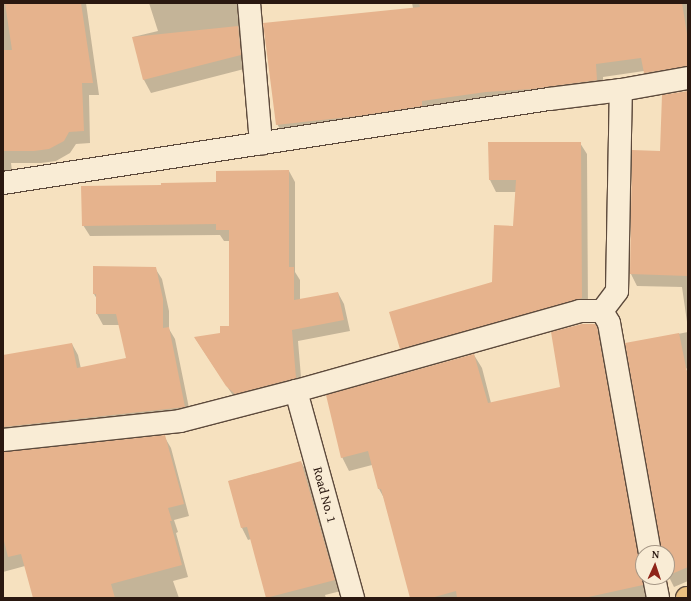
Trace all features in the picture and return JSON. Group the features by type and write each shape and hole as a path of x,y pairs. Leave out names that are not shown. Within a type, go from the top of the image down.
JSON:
{"street":[{"path":"249,3 261,143"},
{"path":"3,183 549,99 621,90 688,78"},
{"path":"602,311 617,291 621,90"},
{"path":"3,440 180,421 296,391 580,311 602,311"},
{"path":"602,311 609,323 649,545"},
{"name":"Road No. 1","path":"296,391 353,598"},
{"path":"656,585 658,598"}],"building":[{"path":"5,3 81,3 93,83 82,83 84,131 69,132 64,141 49,149 34,151 3,151 3,50 12,50"},
{"path":"419,3 682,3 688,40 688,66 644,73 641,58 596,64 597,80 532,89 486,92 422,101 422,106 358,116 276,125 263,23 420,7"},
{"path":"238,26 241,55 143,80 132,37"},
{"path":"688,91 688,276 630,274 632,150 660,151 662,95"},
{"path":"488,142 581,142 582,298 400,349 389,312 492,282 494,225 513,226 516,180 489,180"},
{"path":"289,170 289,267 294,267 294,300 338,292 344,320 292,330 296,378 235,394 226,386 194,337 220,333 220,326 229,326 229,230 216,230 216,224 82,226 81,186 161,185 161,183 216,182 216,171"},
{"path":"93,266 156,267 163,299 163,328 169,327 185,407 3,427 3,355 72,343 77,368 126,358 116,314 96,314 96,294 93,294"},
{"path":"582,324 595,324 597,327 636,545 635,545 635,585 643,585 584,598 457,598 456,591 431,598 410,598 381,489 378,489 368,451 341,458 326,395 474,354 488,403 560,387 551,332"},
{"path":"679,333 688,377 688,567 675,573 675,545 661,545 625,343"},
{"path":"165,435 184,504 168,508 182,565 111,584 115,598 33,598 21,554 8,557 3,537 3,452"},
{"path":"301,461 335,580 266,598 247,527 241,528 228,481"}]}
